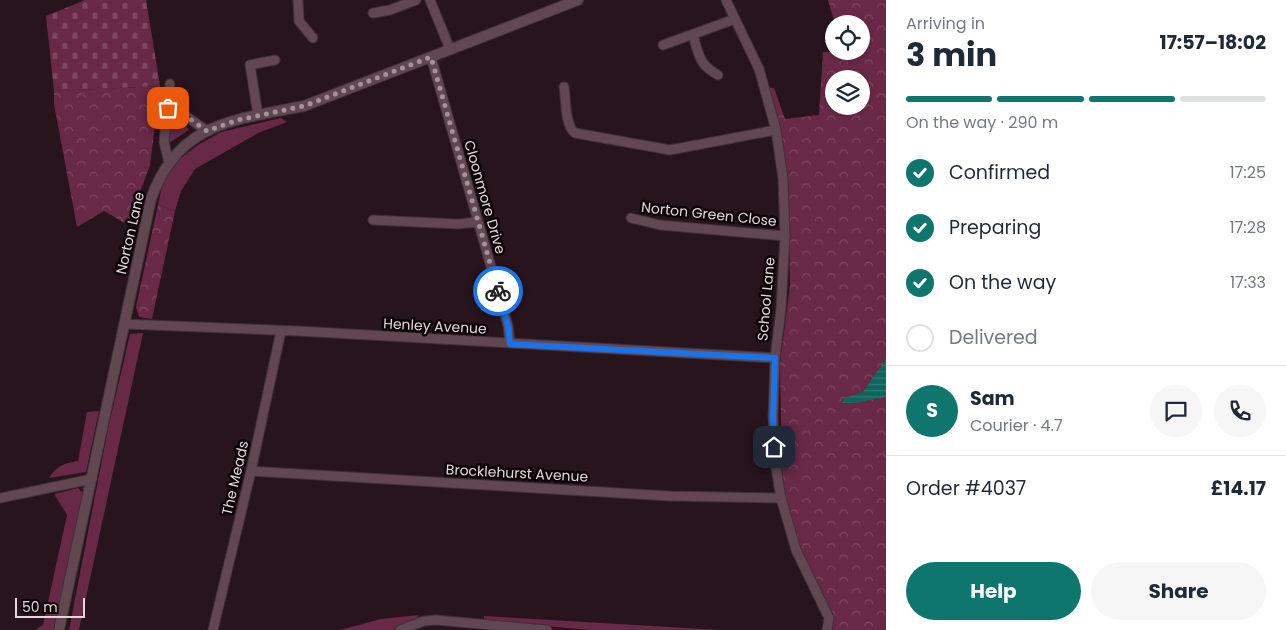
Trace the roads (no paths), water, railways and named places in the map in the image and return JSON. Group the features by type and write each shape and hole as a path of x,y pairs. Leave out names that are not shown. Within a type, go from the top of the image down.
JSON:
{"street":[{"path":"298,0 299,21 313,38"},
{"path":"430,0 450,49"},
{"name":"Norton Lane","path":"59,630 151,199 158,180 169,162 181,148 207,131 258,115 304,106 578,0"},
{"name":"School Lane","path":"726,0 759,69 776,130 783,179 785,236 781,309 775,358 773,417 775,462 781,498 796,550 828,618 826,630"},
{"path":"373,13 390,10 411,1"},
{"path":"663,45 735,19"},
{"path":"693,35 701,61 706,68 718,74"},
{"name":"Cloonmore Drive","path":"431,57 508,326 510,344"},
{"path":"258,115 250,65 275,60"},
{"path":"169,162 164,142 170,84"},
{"path":"564,88 569,124 571,130 575,133 670,150 776,130"},
{"path":"168,108 176,109 207,131"},
{"name":"Norton Green Close","path":"631,218 660,225 785,236"},
{"path":"373,220 458,224 477,222"},
{"name":"Henley Avenue","path":"124,324 775,358"},
{"name":"The Meads","path":"214,630 281,331"},
{"name":"Brocklehurst Avenue","path":"251,471 669,496 781,498"},
{"path":"0,498 92,479"},
{"path":"400,630 424,621 436,620 547,630"}]}
